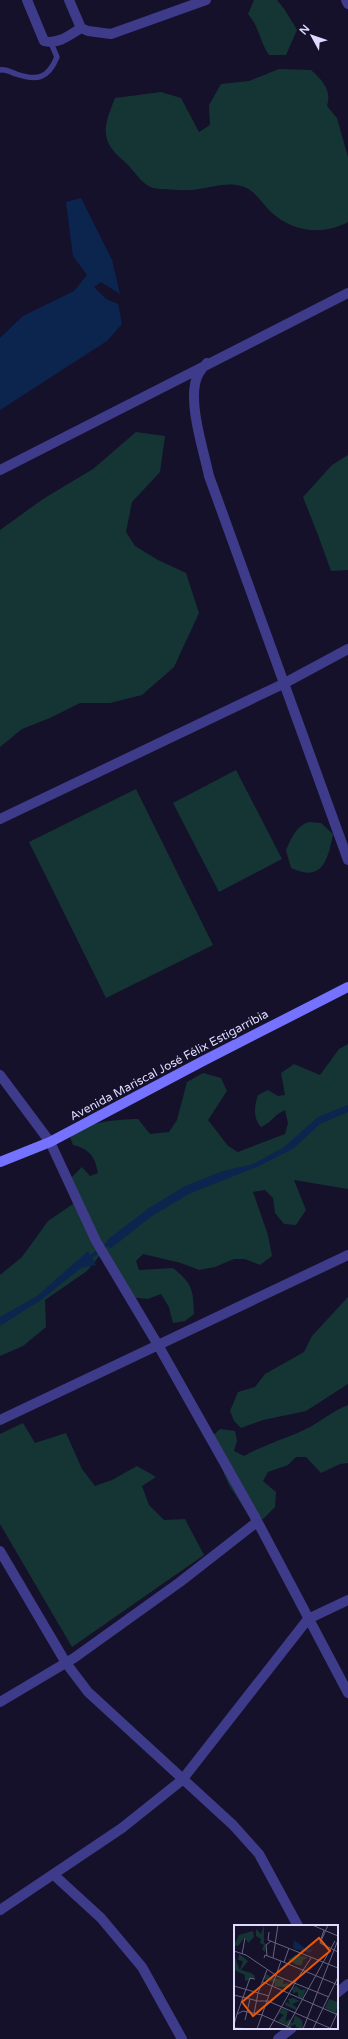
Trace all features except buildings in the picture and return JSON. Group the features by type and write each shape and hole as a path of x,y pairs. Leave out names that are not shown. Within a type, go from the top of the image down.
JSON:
{"main road":[{"name":"Avenida Mariscal José Félix Estigarribia","path":"0,1162 50,1142 203,1061 348,987"}],"street":[{"path":"27,0 44,41 51,43 67,37 81,28"},
{"path":"68,0 81,28 88,31 111,34 206,0"},
{"path":"346,0 348,4"},
{"path":"0,470 207,363 348,293"},
{"path":"207,363 197,378 194,398 197,420 210,476 283,684 348,860"},
{"path":"0,819 283,684 348,649"},
{"path":"0,1075 50,1142 96,1241 158,1345 257,1522 348,1693"},
{"path":"0,1420 348,1255"},
{"path":"0,1702 66,1663 180,1582 257,1522"},
{"path":"0,1551 66,1663 88,1692 232,1825 259,1854 297,1925"},
{"path":"0,1910 122,1828 182,1780 308,1619 348,1600"},
{"path":"54,1875 101,1918 142,1967 182,2039"},
{"path":"338,1992 348,1984"},
{"path":"278,2039 291,2029"}],"lane":[{"path":"0,70 27,78 39,77 52,70 57,57 51,43"}],"green space":[{"path":"254,0 277,0 297,30 286,55 269,55 266,50 255,24 248,14"},
{"path":"279,69 311,70 319,78 327,90 327,106 337,118 348,157 348,222 328,229 318,230 308,230 297,227 288,224 279,218 270,211 257,196 245,187 236,185 220,185 191,190 153,188 141,180 110,147 107,139 106,125 115,98 161,92 181,98 199,132 210,125 209,105 221,84 249,81"},
{"path":"136,432 165,436 160,472 132,502 126,532 135,546 158,560 186,573 199,613 174,667 142,695 110,703 80,703 50,718 22,729 0,747 0,530 43,499 93,469"},
{"path":"348,455 348,570 331,571 303,497 332,465"},
{"path":"236,770 282,859 219,892 173,803"},
{"path":"136,789 213,945 106,998 29,842"},
{"path":"305,823 321,823 333,834 326,860 322,866 310,873 291,868 286,850 292,837 298,829"},
{"path":"348,1044 348,1189 294,1180 306,1210 296,1225 284,1224 275,1213 273,1198 265,1190 253,1192 268,1235 272,1256 260,1265 245,1259 234,1259 215,1267 199,1270 181,1263 143,1254 136,1261 139,1270 173,1268 188,1283 192,1293 194,1314 185,1321 173,1323 169,1307 161,1294 148,1299 128,1297 71,1178 82,1167 90,1176 98,1173 95,1162 88,1151 73,1145 70,1137 84,1128 102,1122 130,1119 138,1119 150,1134 169,1132 177,1120 187,1082 203,1073 221,1078 227,1091 208,1120 228,1146 238,1152 285,1134 288,1123 285,1110 261,1127 258,1124 255,1112 258,1095 268,1090 278,1096 285,1095 281,1073 294,1064 320,1075 339,1049"},
{"path":"73,1204 101,1254 87,1271 45,1300 46,1327 23,1346 0,1356 0,1275 22,1257 48,1221"},
{"path":"348,1297 348,1384 306,1411 263,1420 241,1428 234,1421 230,1411 238,1392 255,1387 265,1374 304,1352 312,1336"},
{"path":"348,1405 348,1463 340,1464 321,1473 306,1457 296,1457 288,1465 268,1472 263,1481 276,1492 275,1507 263,1519 251,1519 229,1485 209,1439 220,1429 235,1431 237,1441 234,1451 244,1456 310,1427 333,1412"},
{"path":"23,1423 35,1443 66,1433 82,1469 95,1486 112,1480 137,1466 156,1477 142,1486 149,1505 164,1520 185,1519 204,1555 72,1647 0,1524 0,1434"}],"water":[{"path":"81,198 112,260 120,294 101,282 94,287 106,299 118,304 122,324 107,341 0,410 0,338 23,316 74,291 87,275 73,256 66,202"},
{"path":"348,1105 348,1112 320,1124 293,1149 259,1166 189,1194 152,1216 110,1249 107,1240 149,1208 185,1186 223,1171 253,1164 284,1147 318,1117"},
{"path":"88,1251 96,1265 81,1268 41,1300 0,1326 0,1317 37,1296"}],"waterway":[{"path":"88,1259 113,1240"}]}
